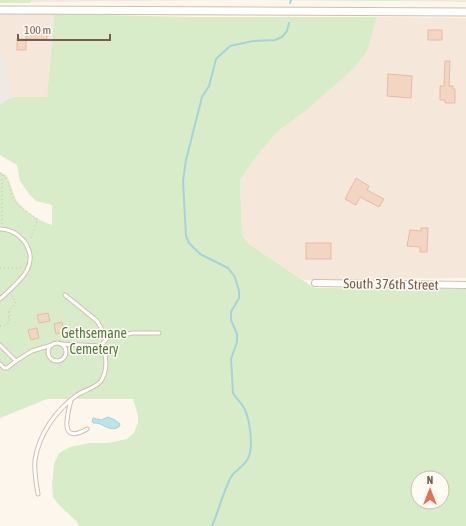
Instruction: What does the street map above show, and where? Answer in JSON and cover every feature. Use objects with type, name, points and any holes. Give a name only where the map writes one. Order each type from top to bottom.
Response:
[{"type":"street","points":[[0,10],[466,12]]},
{"type":"street","name":"South 376th Street","points":[[315,283],[466,285]]},
{"type":"lane","points":[[0,299],[20,281],[29,268],[30,257],[28,246],[22,238],[13,232],[1,228]]},
{"type":"lane","points":[[65,294],[85,313],[94,319],[107,338]]},
{"type":"lane","points":[[101,346],[107,338],[133,333],[159,333]]},
{"type":"lane","points":[[0,364],[4,368],[7,368],[32,351],[56,344],[101,346]]},
{"type":"lane","points":[[52,345],[49,348],[48,355],[51,359],[57,361],[63,358],[65,354],[65,349],[60,344]]},
{"type":"lane","points":[[0,345],[16,361]]},
{"type":"lane","points":[[38,494],[35,459],[41,441],[54,416],[71,400],[101,380],[105,369],[105,357],[104,350],[101,346]]},
{"type":"lane","points":[[71,400],[66,423],[67,429],[73,434],[81,433],[87,429]]},
{"type":"path","points":[[0,173],[8,181],[15,202],[36,218],[37,221],[28,246]]},
{"type":"path","points":[[1,228],[2,174]]},
{"type":"path","points":[[0,268],[29,268]]},
{"type":"path","points":[[9,291],[16,302],[9,310],[7,315],[9,320]]},
{"type":"path","points":[[0,326],[7,325],[9,323],[11,315],[9,310]]},
{"type":"shaded area","points":[[32,0],[238,0],[31,2]]},
{"type":"shaded area","points":[[466,0],[466,2],[401,1]]},
{"type":"shaded area","points":[[0,12],[54,14],[47,97],[12,97],[3,52],[0,52]]},
{"type":"shaded area","points":[[377,17],[466,18],[466,278],[303,280],[249,244],[242,235],[240,180],[255,158],[277,132],[307,110],[351,71],[367,52]]},
{"type":"shaded area","points":[[0,52],[3,52],[12,97],[0,104]]},
{"type":"green space","points":[[0,0],[32,0],[30,3],[0,3]]},
{"type":"green space","points":[[238,0],[402,0],[401,1]]},
{"type":"green space","name":"Gethsemane Cemetery","points":[[54,14],[192,17],[377,17],[367,52],[351,71],[307,110],[277,132],[255,158],[240,180],[242,235],[249,244],[313,287],[317,288],[466,289],[466,526],[79,526],[53,497],[52,485],[54,464],[59,453],[70,447],[90,443],[108,443],[127,439],[134,433],[138,422],[138,416],[133,399],[47,399],[0,418],[0,172],[6,175],[17,201],[33,215],[52,225],[52,205],[36,201],[20,181],[17,165],[0,155],[0,104],[12,97],[47,97]]},
{"type":"water","points":[[108,417],[120,424],[119,427],[112,429],[97,423],[93,423],[92,421],[93,418],[101,420]]},
{"type":"building","points":[[26,27],[44,27],[44,31],[47,31],[47,39],[26,39]]},
{"type":"building","points":[[428,30],[442,30],[442,40],[428,40]]},
{"type":"building","points":[[17,39],[26,39],[26,50],[17,50]]},
{"type":"building","points":[[445,61],[450,61],[449,86],[453,86],[453,89],[455,89],[455,103],[445,103],[445,100],[440,100],[440,86],[444,86]]},
{"type":"building","points":[[388,74],[412,76],[411,98],[387,96]]},
{"type":"building","points":[[356,178],[369,186],[367,190],[384,199],[379,207],[360,197],[356,205],[345,199]]},
{"type":"building","points":[[421,228],[428,228],[427,252],[420,252],[420,247],[407,246],[410,230],[421,231]]},
{"type":"building","points":[[306,243],[331,243],[331,259],[306,259]]},
{"type":"building","points":[[48,313],[50,321],[39,323],[37,315]]},
{"type":"building","points":[[62,322],[64,332],[56,334],[54,324]]},
{"type":"building","points":[[37,328],[39,338],[31,340],[28,330]]},
{"type":"waterway","points":[[212,526],[231,477],[248,459],[251,446],[248,420],[245,410],[233,393],[231,359],[237,342],[237,334],[231,320],[231,312],[239,298],[239,291],[235,277],[228,268],[200,254],[189,243],[186,236],[183,181],[186,160],[202,97],[209,86],[216,59],[230,46],[253,41],[275,40],[282,37],[287,31],[289,23]]}]
